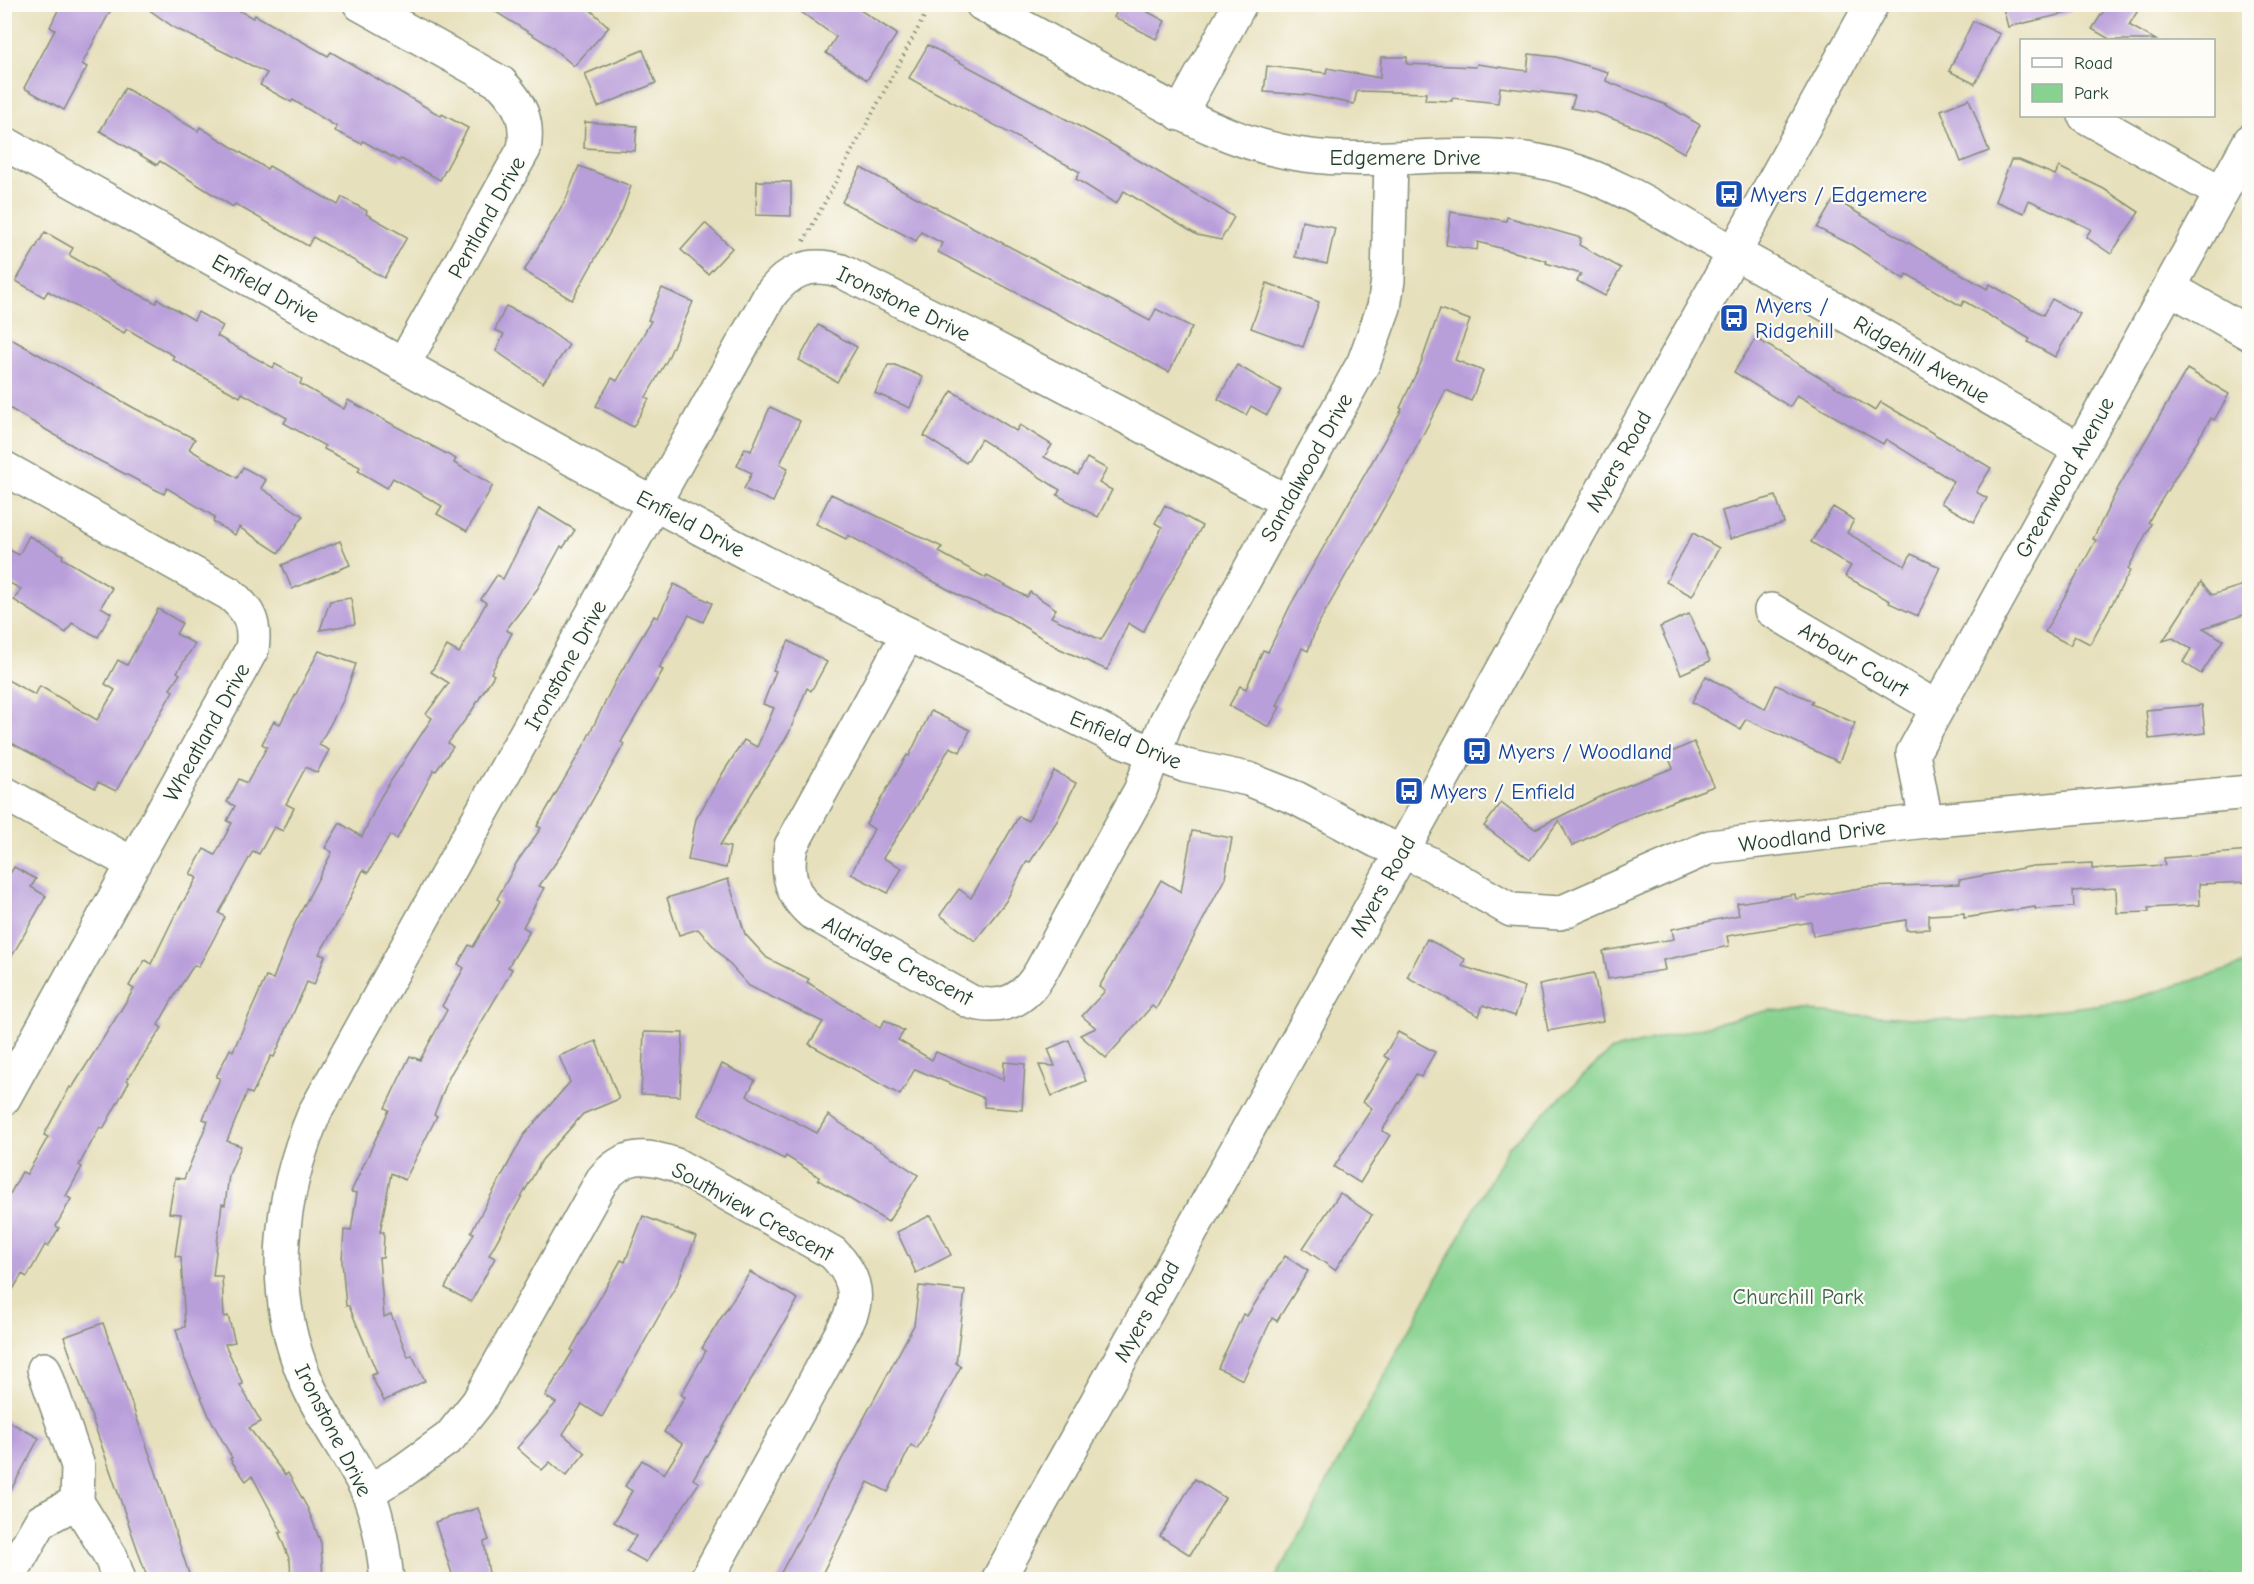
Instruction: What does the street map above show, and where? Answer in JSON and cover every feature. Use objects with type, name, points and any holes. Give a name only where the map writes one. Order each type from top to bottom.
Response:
[{"type":"street","name":"Pentland Drive","points":[[360,4],[501,83],[518,104],[526,128],[524,149],[404,365]]},
{"type":"street","name":"Edgemere Drive","points":[[982,4],[1180,114],[1239,140],[1279,151],[1347,160],[1479,156],[1519,158],[1563,166],[1619,190],[1734,253]]},
{"type":"street","points":[[1180,114],[1240,4]]},
{"type":"street","name":"Myers Road","points":[[998,1580],[1872,4]]},
{"type":"street","points":[[2087,117],[2220,192]]},
{"type":"street","name":"Greenwood Avenue","points":[[1926,821],[1913,753],[1936,707],[2250,141]]},
{"type":"street","name":"Enfield Drive","points":[[4,143],[654,504],[908,634],[1121,740],[1186,766],[1272,787],[1402,851]]},
{"type":"street","name":"Sandalwood Drive","points":[[1154,754],[1166,722],[1286,501],[1347,395],[1376,333],[1384,307],[1391,252],[1391,160]]},
{"type":"street","name":"Ridgehill Avenue","points":[[1734,253],[2079,448]]},
{"type":"street","name":"Ironstone Drive","points":[[387,1580],[382,1544],[368,1492],[307,1383],[287,1319],[281,1252],[291,1178],[315,1112],[770,295],[781,280],[802,269],[826,266],[841,271],[983,342],[1286,501]]},
{"type":"street","points":[[2170,288],[2250,334]]},
{"type":"street","name":"Wheatland Drive","points":[[4,468],[230,594],[245,608],[253,623],[252,649],[4,1098]]},
{"type":"street","name":"Arbour Court","points":[[1771,610],[1936,707]]},
{"type":"street","name":"Aldridge Crescent","points":[[908,634],[791,846],[788,862],[790,879],[800,904],[811,912],[971,1002],[1012,1003],[1033,985],[1140,791],[1154,754]]},
{"type":"street","name":"Woodland Drive","points":[[1402,851],[1429,863],[1511,910],[1560,913],[1710,847],[1926,821],[2250,792]]},
{"type":"street","points":[[4,793],[133,864]]},
{"type":"street","name":"Southview Crescent","points":[[368,1492],[450,1437],[467,1417],[489,1384],[602,1180],[618,1166],[635,1158],[645,1155],[654,1157],[676,1165],[833,1253],[845,1265],[852,1279],[855,1293],[855,1308],[706,1580]]},
{"type":"street","points":[[44,1369],[78,1466],[76,1503],[111,1557],[119,1580]]},
{"type":"street","points":[[7,1580],[41,1521],[76,1503]]},
{"type":"path","points":[[802,269],[804,239],[931,4]]},
{"type":"green space","name":"Churchill Park","points":[[2249,963],[2249,1579],[1275,1579],[1508,1147],[1610,1051],[1770,1010],[1967,1021],[2126,1001]]},
{"type":"building","points":[[61,4],[114,4],[82,64],[87,67],[64,110],[24,88],[55,30],[50,27]]},
{"type":"building","points":[[141,4],[227,4],[253,18],[255,15],[328,56],[331,52],[441,116],[442,114],[468,128],[440,180],[363,141],[362,144],[335,131],[337,127],[293,100],[291,102],[260,85],[267,73],[175,28]]},
{"type":"building","points":[[483,4],[584,4],[609,27],[574,66],[549,45]]},
{"type":"building","points":[[790,4],[851,4],[897,34],[867,80],[826,53],[836,37]]},
{"type":"building","points":[[1121,4],[1133,4],[1165,21],[1156,39],[1114,17]]},
{"type":"building","points":[[2002,4],[2070,4],[2071,12],[2008,27]]},
{"type":"building","points":[[2108,4],[2142,4],[2129,25],[2154,39],[2109,39],[2092,29]]},
{"type":"building","points":[[1973,21],[2000,34],[1975,84],[1949,71]]},
{"type":"building","points":[[928,45],[1101,138],[1234,217],[1221,240],[1197,235],[1124,191],[1116,204],[1076,179],[1080,172],[909,78]]},
{"type":"building","points":[[643,50],[656,83],[598,107],[585,74]]},
{"type":"building","points":[[1529,54],[1556,57],[1608,72],[1606,81],[1666,105],[1700,125],[1684,153],[1650,133],[1597,113],[1571,108],[1575,96],[1500,87],[1498,103],[1452,98],[1452,101],[1425,100],[1426,93],[1357,91],[1354,104],[1308,95],[1264,92],[1267,66],[1326,73],[1327,68],[1380,78],[1381,57],[1407,57],[1407,64],[1476,67],[1477,64],[1527,71]]},
{"type":"building","points":[[125,88],[198,131],[200,127],[267,169],[269,166],[338,205],[342,197],[367,211],[366,214],[407,237],[384,278],[313,237],[308,246],[235,204],[233,207],[160,161],[157,165],[100,131]]},
{"type":"building","points":[[1969,99],[1989,151],[1961,162],[1941,110]]},
{"type":"building","points":[[585,122],[637,126],[635,151],[584,148]]},
{"type":"building","points":[[2011,160],[2019,160],[2055,175],[2059,167],[2104,189],[2139,212],[2111,254],[2086,237],[2091,229],[2029,200],[2024,213],[1995,201]]},
{"type":"building","points":[[579,166],[631,186],[622,211],[572,300],[524,271],[566,199]]},
{"type":"building","points":[[861,168],[1150,321],[1156,309],[1192,327],[1169,372],[938,252],[942,243],[921,232],[916,241],[842,202]]},
{"type":"building","points":[[757,181],[791,182],[791,216],[756,215]]},
{"type":"building","points":[[1834,199],[1987,289],[1990,284],[2043,315],[2052,299],[2080,314],[2055,357],[2028,342],[2030,339],[1964,301],[1961,306],[1907,274],[1904,279],[1852,245],[1817,228]]},
{"type":"building","points":[[1451,212],[1506,221],[1507,217],[1581,238],[1579,245],[1621,268],[1605,296],[1577,281],[1581,274],[1546,263],[1547,261],[1478,242],[1477,250],[1446,245]]},
{"type":"building","points":[[1302,221],[1335,228],[1327,264],[1295,257]]},
{"type":"building","points":[[705,223],[732,248],[708,274],[681,250]]},
{"type":"building","points":[[45,232],[73,248],[69,255],[117,283],[156,303],[158,299],[194,320],[198,312],[223,326],[217,336],[273,368],[275,364],[302,379],[300,384],[344,409],[348,400],[456,459],[454,463],[493,485],[467,531],[437,514],[442,506],[393,478],[387,488],[358,471],[360,467],[324,449],[325,446],[284,423],[287,418],[242,393],[240,397],[196,373],[172,359],[174,356],[127,329],[124,333],[48,291],[44,297],[16,281]]},
{"type":"building","points":[[1267,283],[1319,302],[1303,347],[1251,328]]},
{"type":"building","points":[[662,288],[693,302],[667,360],[646,397],[649,399],[633,427],[596,406],[612,378],[617,381],[651,321],[648,320]]},
{"type":"building","points":[[506,306],[531,318],[569,345],[543,383],[496,351],[504,334],[495,330]]},
{"type":"building","points":[[1440,309],[1470,320],[1455,360],[1483,371],[1471,401],[1446,390],[1399,481],[1316,628],[1308,651],[1302,648],[1277,706],[1280,707],[1269,727],[1229,706],[1240,686],[1246,689],[1263,650],[1268,652],[1290,606],[1402,409],[1400,408],[1421,363]]},
{"type":"building","points":[[818,325],[857,347],[837,382],[799,360]]},
{"type":"building","points":[[4,335],[134,408],[195,439],[189,449],[237,478],[243,467],[266,480],[261,488],[303,516],[279,553],[239,527],[235,535],[213,522],[215,517],[167,488],[164,494],[94,458],[4,405]]},
{"type":"building","points":[[1756,338],[1875,411],[1881,402],[1991,468],[1976,492],[1987,498],[1974,522],[1941,503],[1953,481],[1886,439],[1883,444],[1797,395],[1790,407],[1734,372]]},
{"type":"building","points":[[888,365],[895,365],[923,377],[910,408],[875,393]]},
{"type":"building","points":[[1237,365],[1281,390],[1267,415],[1251,406],[1246,415],[1218,399]]},
{"type":"building","points":[[2187,369],[2229,394],[2214,420],[2211,418],[2148,522],[2151,524],[2128,569],[2130,571],[2090,644],[2075,636],[2070,645],[2045,632],[2096,540],[2093,539],[2118,488]]},
{"type":"building","points":[[952,391],[1016,431],[1020,425],[1052,445],[1044,457],[1078,475],[1087,458],[1107,469],[1099,483],[1112,490],[1098,517],[1057,495],[1060,490],[981,439],[966,463],[924,436]]},
{"type":"building","points":[[770,407],[800,421],[780,464],[788,468],[773,502],[744,489],[752,473],[737,466],[745,448],[751,451]]},
{"type":"building","points":[[831,494],[942,547],[939,552],[986,578],[987,576],[1027,597],[1030,592],[1056,609],[1051,617],[1101,640],[1140,574],[1162,527],[1155,523],[1165,505],[1202,526],[1143,632],[1128,623],[1107,670],[1058,648],[1007,616],[964,598],[848,535],[846,539],[816,524]]},
{"type":"building","points":[[1776,496],[1784,523],[1730,539],[1722,511]]},
{"type":"building","points":[[1833,507],[1854,520],[1847,533],[1905,566],[1911,554],[1940,567],[1918,616],[1889,603],[1890,601],[1845,576],[1851,566],[1811,542]]},
{"type":"building","points":[[539,508],[575,530],[563,548],[561,546],[538,588],[506,630],[512,633],[491,673],[494,675],[448,743],[453,747],[436,771],[434,770],[397,839],[390,835],[368,873],[363,870],[343,914],[319,954],[325,956],[314,985],[307,982],[274,1057],[271,1056],[252,1094],[247,1092],[227,1141],[241,1146],[229,1175],[225,1205],[222,1204],[213,1276],[222,1276],[224,1317],[228,1316],[235,1342],[225,1344],[243,1384],[240,1385],[261,1422],[249,1428],[285,1475],[288,1473],[308,1509],[321,1543],[323,1580],[291,1580],[290,1561],[279,1533],[282,1532],[252,1476],[246,1481],[230,1459],[232,1458],[210,1418],[183,1355],[176,1329],[185,1327],[181,1257],[175,1256],[181,1214],[169,1213],[175,1178],[184,1179],[208,1121],[203,1119],[220,1078],[216,1077],[230,1049],[233,1051],[266,977],[273,979],[294,925],[332,852],[325,848],[340,823],[362,837],[381,796],[432,718],[426,714],[449,683],[431,672],[447,646],[459,653],[486,603],[481,599],[497,575],[503,579]]},
{"type":"building","points":[[1693,533],[1719,548],[1692,596],[1666,582]]},
{"type":"building","points":[[29,536],[63,555],[62,558],[112,588],[101,607],[111,613],[98,637],[72,623],[66,633],[14,600],[21,589],[4,580],[4,547],[19,555]]},
{"type":"building","points":[[340,541],[350,565],[292,589],[282,565]]},
{"type":"building","points":[[2201,582],[2212,595],[2250,583],[2250,613],[2203,628],[2223,640],[2201,674],[2183,662],[2191,649],[2173,638],[2163,641]]},
{"type":"building","points":[[674,584],[712,603],[703,622],[689,615],[659,668],[663,670],[621,742],[624,744],[562,854],[539,886],[544,888],[523,927],[530,931],[508,967],[512,969],[503,986],[450,1075],[434,1115],[437,1116],[405,1180],[391,1173],[380,1232],[384,1232],[383,1258],[379,1258],[384,1317],[391,1314],[408,1357],[412,1355],[425,1381],[384,1401],[371,1375],[377,1373],[349,1306],[346,1306],[342,1261],[344,1230],[351,1231],[357,1193],[351,1192],[389,1110],[385,1108],[410,1056],[420,1060],[447,1010],[442,1006],[464,968],[458,964],[469,945],[473,947],[500,901],[497,899],[517,862],[541,828],[537,826],[583,747],[616,680],[654,616],[658,618]]},
{"type":"building","points":[[351,598],[355,624],[320,630],[330,601]]},
{"type":"building","points":[[158,609],[182,623],[176,634],[195,644],[177,672],[180,674],[170,689],[173,691],[116,791],[98,782],[95,788],[4,739],[4,678],[35,695],[40,686],[97,720],[115,690],[105,684],[118,660],[127,665]]},
{"type":"building","points":[[1689,614],[1710,661],[1681,674],[1660,627]]},
{"type":"building","points":[[789,641],[827,662],[811,691],[807,688],[789,733],[720,845],[730,847],[726,868],[688,860],[696,819],[724,771],[744,740],[757,747],[774,708],[763,704],[776,671],[773,670]]},
{"type":"building","points":[[319,651],[356,664],[343,701],[319,745],[329,750],[317,773],[306,767],[286,804],[294,808],[283,831],[274,827],[259,854],[253,851],[219,913],[225,917],[211,944],[198,967],[194,965],[176,993],[158,1025],[162,1028],[127,1080],[129,1082],[103,1129],[100,1127],[79,1165],[82,1167],[66,1196],[71,1199],[56,1226],[59,1228],[48,1247],[45,1245],[27,1277],[22,1274],[4,1305],[4,1205],[22,1172],[27,1174],[48,1137],[44,1135],[70,1087],[72,1088],[134,989],[129,986],[134,977],[145,960],[151,964],[174,917],[197,878],[190,874],[204,849],[215,855],[232,823],[227,821],[235,806],[227,802],[239,779],[247,783],[267,747],[262,744],[274,721],[280,724]]},
{"type":"building","points":[[1706,676],[1765,709],[1776,685],[1813,701],[1811,704],[1855,723],[1839,762],[1746,719],[1740,729],[1692,702]]},
{"type":"building","points":[[2202,705],[2205,733],[2149,739],[2146,710]]},
{"type":"building","points":[[931,711],[970,730],[960,752],[950,747],[916,807],[883,858],[902,868],[888,893],[851,874],[874,829],[866,824],[907,755],[909,756]]},
{"type":"building","points":[[1694,742],[1714,786],[1619,822],[1572,846],[1559,820],[1530,860],[1484,826],[1501,803],[1535,829],[1605,794],[1673,768],[1667,754]]},
{"type":"building","points":[[1054,771],[1076,783],[1057,821],[1030,862],[1027,861],[1006,901],[975,941],[940,915],[959,889],[971,898],[1019,816],[1028,821]]},
{"type":"building","points":[[1192,831],[1232,838],[1225,878],[1156,1009],[1152,1006],[1106,1058],[1080,1035],[1096,1028],[1082,1016],[1105,991],[1099,987],[1161,880],[1181,892]]},
{"type":"building","points":[[2250,851],[2250,882],[2199,884],[2200,905],[2148,908],[2149,912],[2117,913],[2116,888],[2073,891],[2074,907],[2035,909],[2035,907],[1964,918],[1964,913],[1929,915],[1929,929],[1906,930],[1906,920],[1813,936],[1811,922],[1727,936],[1729,946],[1663,960],[1665,970],[1608,979],[1603,951],[1674,939],[1672,929],[1739,915],[1737,903],[1795,894],[1796,899],[1866,887],[1959,884],[1959,880],[2033,866],[2092,863],[2092,869],[2165,865],[2164,858]]},
{"type":"building","points":[[14,867],[36,879],[31,887],[46,896],[4,970],[4,884]]},
{"type":"building","points":[[728,879],[745,934],[767,958],[809,979],[807,982],[880,1028],[885,1020],[904,1031],[898,1040],[932,1060],[936,1052],[1003,1080],[1004,1062],[1025,1064],[1022,1110],[984,1107],[984,1098],[915,1069],[900,1095],[809,1044],[823,1022],[749,986],[698,929],[679,935],[667,898]]},
{"type":"building","points":[[1427,939],[1465,959],[1462,966],[1525,987],[1515,1016],[1483,1005],[1479,1016],[1407,977]]},
{"type":"building","points":[[1594,973],[1603,1021],[1548,1031],[1539,984]]},
{"type":"building","points":[[644,1032],[683,1033],[680,1096],[641,1094]]},
{"type":"building","points":[[1398,1032],[1435,1052],[1421,1077],[1416,1074],[1382,1131],[1390,1135],[1360,1183],[1334,1167],[1372,1108],[1363,1102],[1389,1059],[1384,1056]]},
{"type":"building","points":[[1069,1040],[1086,1081],[1052,1096],[1039,1065],[1055,1066],[1048,1049]]},
{"type":"building","points":[[596,1041],[619,1099],[583,1114],[542,1160],[489,1255],[495,1258],[471,1302],[445,1288],[474,1233],[471,1232],[524,1135],[570,1082],[559,1056]]},
{"type":"building","points":[[722,1064],[755,1080],[747,1096],[817,1133],[828,1115],[918,1175],[888,1222],[818,1180],[819,1177],[786,1156],[784,1159],[698,1115]]},
{"type":"building","points":[[1340,1193],[1372,1215],[1335,1270],[1303,1248]]},
{"type":"building","points":[[931,1215],[951,1255],[916,1273],[897,1232]]},
{"type":"building","points":[[643,1216],[696,1237],[677,1284],[602,1417],[582,1404],[563,1434],[585,1453],[566,1476],[550,1462],[542,1470],[517,1448],[556,1403],[545,1396],[573,1351],[571,1350],[621,1260],[625,1262]]},
{"type":"building","points":[[1285,1256],[1308,1271],[1277,1321],[1272,1318],[1243,1380],[1218,1368],[1243,1314],[1247,1316]]},
{"type":"building","points":[[750,1272],[798,1299],[693,1479],[699,1483],[646,1562],[626,1551],[636,1536],[614,1522],[632,1491],[625,1486],[642,1460],[664,1474],[683,1444],[664,1432],[685,1397],[681,1395],[706,1351],[702,1348]]},
{"type":"building","points":[[919,1286],[965,1291],[956,1363],[961,1366],[917,1449],[911,1445],[888,1492],[868,1482],[819,1580],[777,1580],[914,1325]]},
{"type":"building","points":[[103,1323],[156,1472],[191,1580],[148,1580],[64,1337]]},
{"type":"building","points":[[4,1419],[39,1438],[4,1503]]},
{"type":"building","points":[[1195,1479],[1225,1498],[1190,1555],[1160,1536]]},
{"type":"building","points":[[478,1508],[489,1540],[484,1542],[490,1580],[454,1580],[435,1522]]},
{"type":"place","name":"Myers / Edgemere","points":[[1729,194]]},
{"type":"place","name":"Myers / Ridgehill","points":[[1734,318]]},
{"type":"place","name":"Myers / Woodland","points":[[1477,751]]},
{"type":"place","name":"Myers / Enfield","points":[[1409,791]]}]
